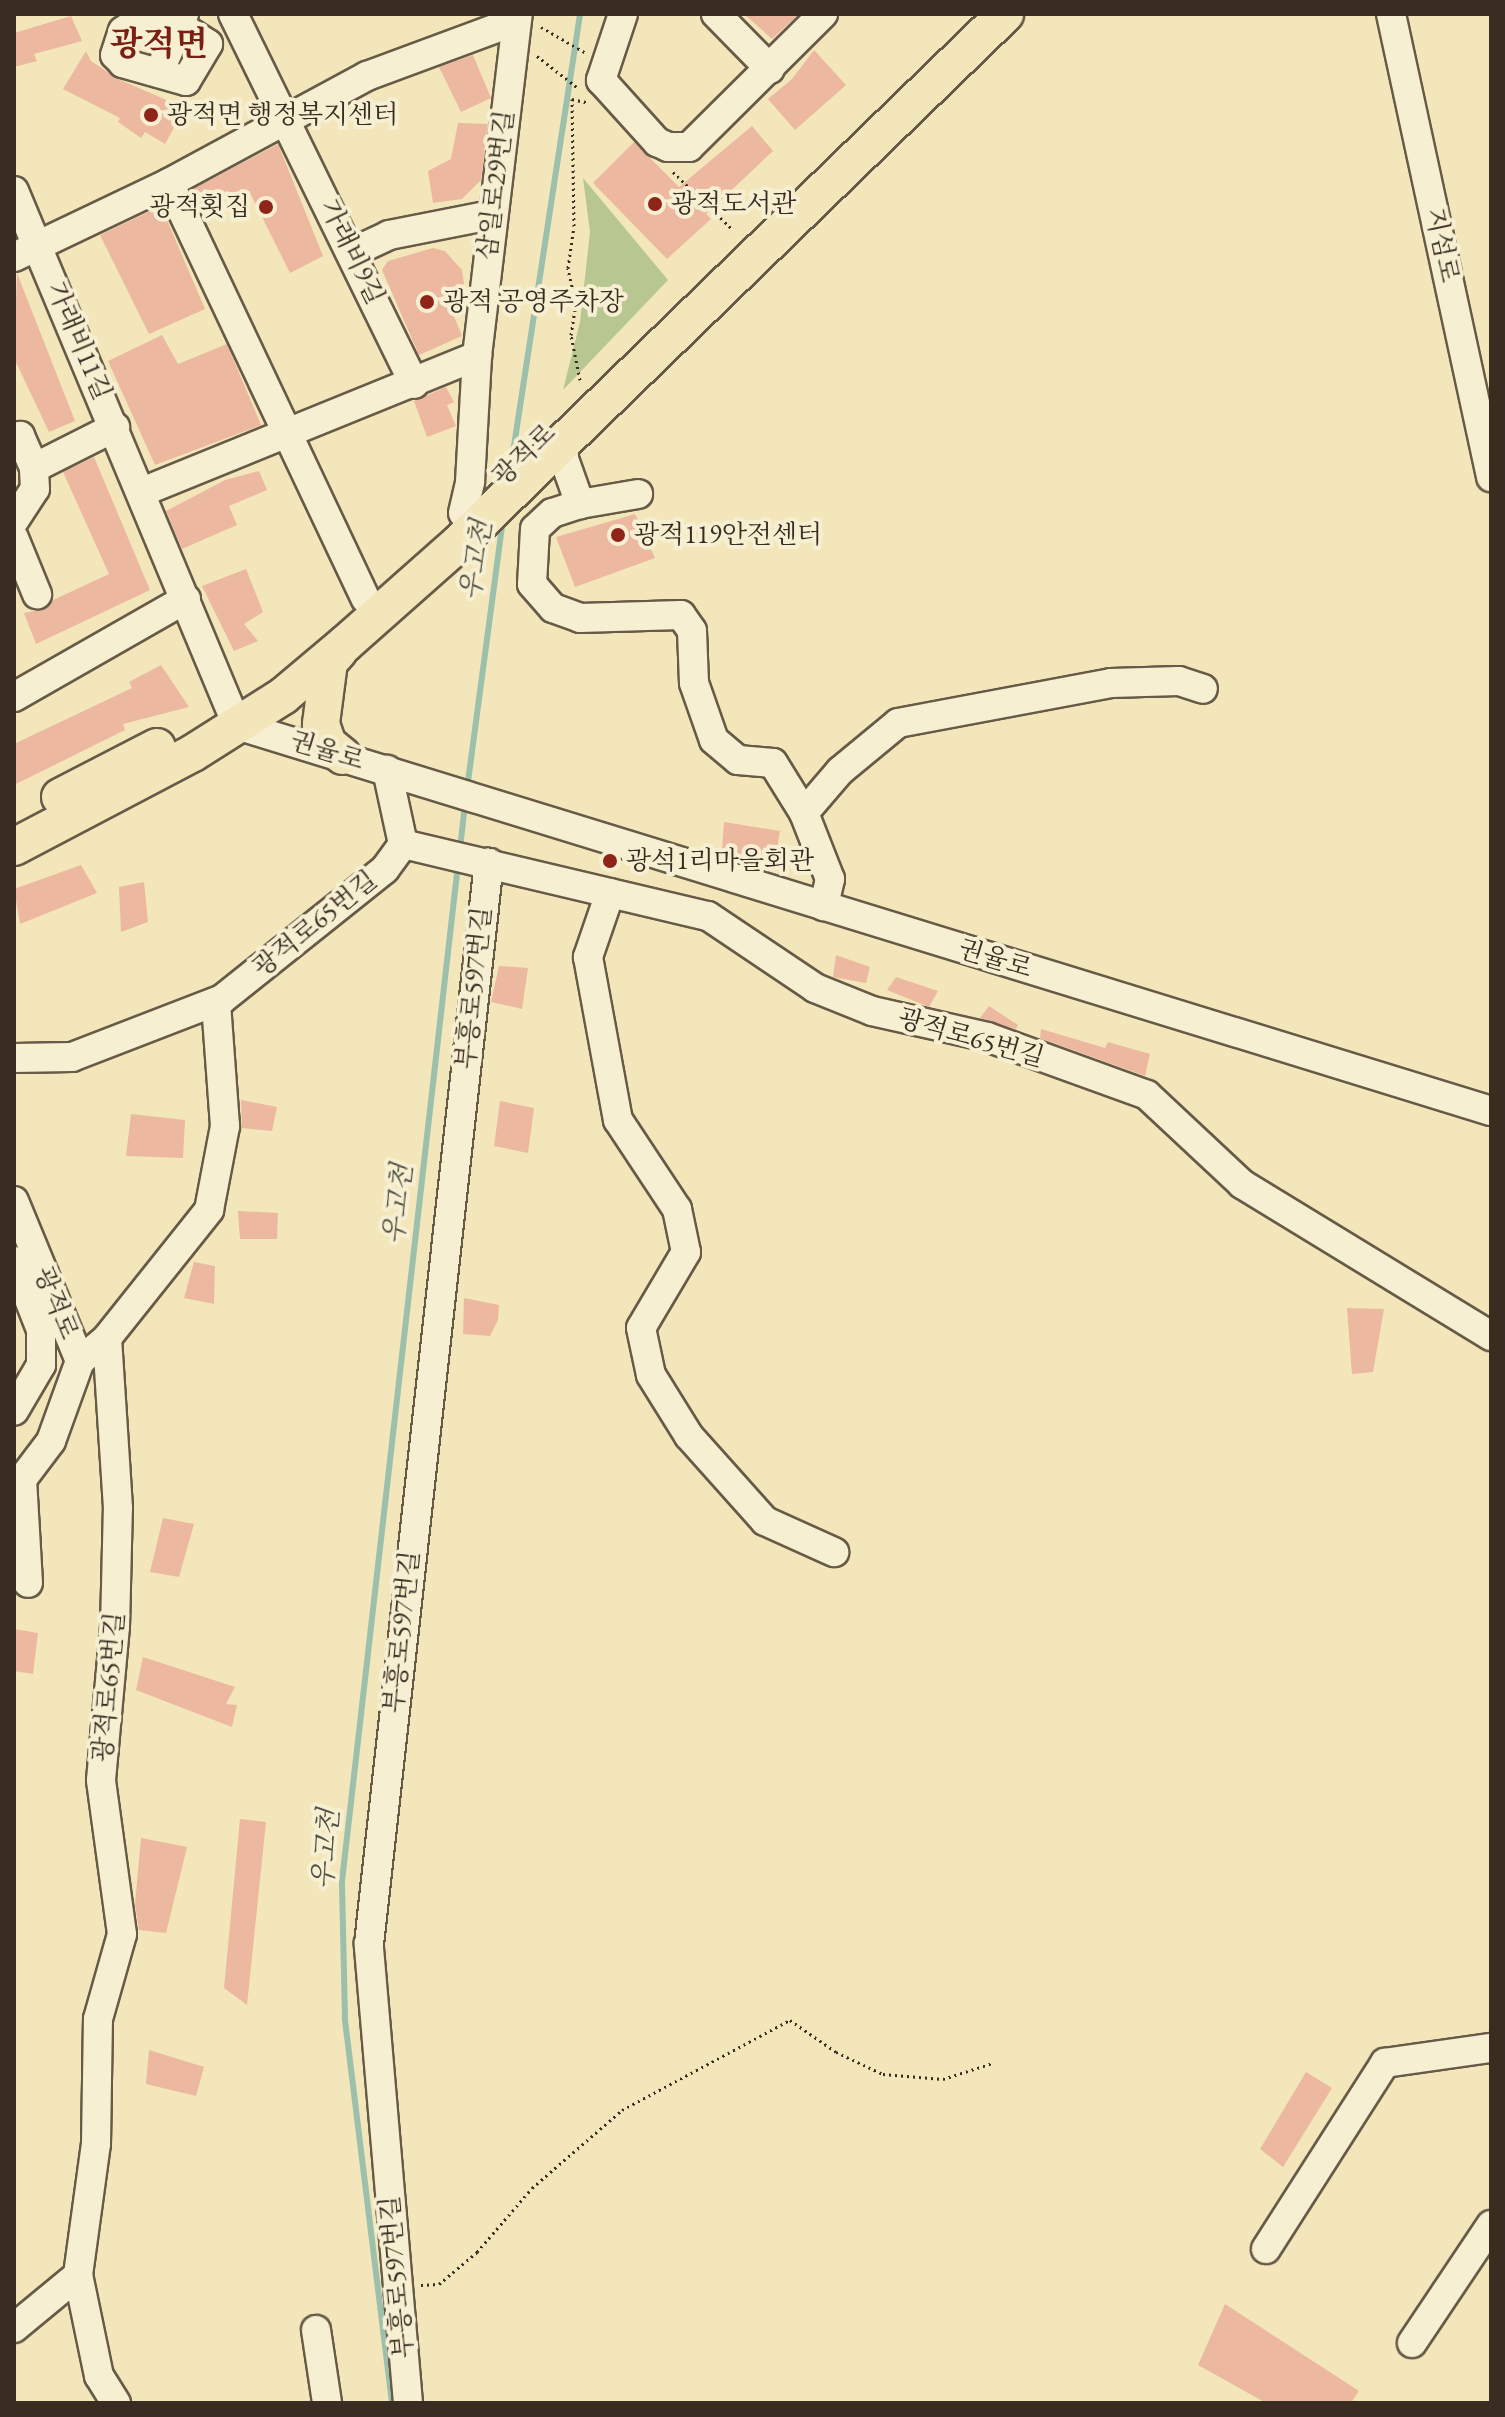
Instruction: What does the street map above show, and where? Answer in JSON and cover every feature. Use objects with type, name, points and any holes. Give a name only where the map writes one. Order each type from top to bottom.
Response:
[{"type":"main road","name":"광적로","points":[[547,448],[975,14]]},
{"type":"main road","name":"광적로","points":[[547,448],[1005,14]]},
{"type":"main road","points":[[14,847],[124,794],[232,714],[547,448]]},
{"type":"main road","points":[[343,756],[328,744],[321,724],[321,699],[329,662],[472,513]]},
{"type":"main road","points":[[14,820],[232,714],[346,643]]},
{"type":"street","name":"가래비9길","points":[[233,14],[353,252],[414,384]]},
{"type":"street","points":[[623,14],[601,80],[604,88],[657,142],[689,147],[823,14]]},
{"type":"street","points":[[716,14],[770,69]]},
{"type":"street","name":"지섬로","points":[[1391,14],[1482,377],[1491,477]]},
{"type":"street","points":[[151,16],[182,18],[159,73],[123,63],[115,55],[123,31],[151,16]]},
{"type":"street","points":[[27,252],[169,183],[367,76],[517,18]]},
{"type":"street","name":"삼일로29번길","points":[[472,513],[470,482],[477,356],[491,215],[517,18]]},
{"type":"street","points":[[169,183],[284,434],[366,599]]},
{"type":"street","name":"가래비11길","points":[[14,191],[27,252],[115,427],[142,492]]},
{"type":"street","points":[[353,252],[389,235],[491,215]]},
{"type":"street","points":[[232,714],[142,492],[477,356]]},
{"type":"street","points":[[34,468],[115,427]]},
{"type":"street","points":[[14,439],[20,436],[34,468],[35,489],[14,521]]},
{"type":"street","points":[[547,448],[564,459],[580,504]]},
{"type":"street","points":[[638,494],[580,504],[552,513],[535,529],[532,584],[553,608],[580,618],[681,615],[692,631],[694,683],[714,740],[738,760],[773,763],[804,813],[830,879],[824,906]]},
{"type":"street","points":[[14,538],[37,594]]},
{"type":"street","points":[[14,697],[186,599]]},
{"type":"street","points":[[804,813],[840,771],[898,723],[1111,683],[1179,681],[1203,689]]},
{"type":"street","name":"권율로","points":[[232,714],[343,756],[500,806],[1491,1111]]},
{"type":"street","points":[[387,770],[416,847]]},
{"type":"street","name":"광적로65번길","points":[[14,1058],[72,1057],[222,999],[416,847],[708,916],[815,988],[872,1011],[987,1037],[1147,1095],[1242,1184],[1491,1336]]},
{"type":"street","name":"부흥로597번길","points":[[408,2403],[369,1944],[482,861]]},
{"type":"street","points":[[610,893],[588,957],[618,1120],[677,1209],[686,1252],[641,1328],[651,1375],[689,1436],[765,1521],[834,1552]]},
{"type":"street","points":[[28,1583],[20,1539],[18,1484],[51,1441],[80,1361],[107,1338],[209,1210],[225,1126],[216,1004],[222,999]]},
{"type":"street","name":"광적로","points":[[14,1201],[80,1361]]},
{"type":"street","points":[[14,1261],[41,1330],[41,1365],[14,1411]]},
{"type":"street","name":"광적로65번길","points":[[107,1338],[118,1508],[115,1627],[101,1780],[122,1934],[98,2019],[96,2144],[78,2275],[99,2376],[116,2403]]},
{"type":"street","points":[[1266,2249],[1385,2063],[1491,2048]]},
{"type":"street","points":[[1412,2343],[1491,2225]]},
{"type":"street","points":[[14,2328],[78,2275]]},
{"type":"street","points":[[316,2330],[327,2403]]},
{"type":"path","points":[[517,18],[596,54]]},
{"type":"path","points":[[530,47],[588,95]]},
{"type":"path","points":[[580,380],[571,335],[576,304],[568,268],[574,226],[572,99],[584,105],[592,101]]},
{"type":"path","points":[[677,175],[731,228]]},
{"type":"path","points":[[681,189],[686,184]]},
{"type":"path","points":[[397,2287],[439,2284],[477,2252],[532,2188],[622,2110],[790,2020],[836,2052],[883,2074],[943,2079],[993,2063]]},
{"type":"green space","points":[[583,178],[668,280],[563,390],[580,322],[590,232]]},
{"type":"building","points":[[744,14],[799,14],[772,39]]},
{"type":"building","points":[[71,16],[82,41],[34,54],[37,61],[14,67],[14,33]]},
{"type":"building","points":[[814,50],[846,85],[795,130],[768,99],[792,79]]},
{"type":"building","points":[[86,51],[91,61],[118,79],[185,108],[165,144],[145,132],[141,138],[118,122],[120,118],[63,89]]},
{"type":"building","points":[[473,55],[491,98],[461,112],[439,67]]},
{"type":"building","points":[[458,123],[488,124],[481,180],[462,199],[433,203],[428,171],[451,159]]},
{"type":"building","name":"광적도서관","points":[[752,126],[773,151],[706,214],[711,219],[667,259],[593,183],[634,142],[679,187]]},
{"type":"building","points":[[278,144],[323,256],[290,273],[249,191],[201,210],[191,190]]},
{"type":"building","points":[[161,206],[205,309],[149,334],[100,235]]},
{"type":"building","name":"광적 공영주차장","points":[[433,248],[445,251],[462,270],[464,284],[453,314],[462,336],[419,355],[382,270],[388,261]]},
{"type":"building","points":[[17,273],[75,421],[49,432],[14,358]]},
{"type":"building","points":[[162,335],[178,364],[227,344],[261,425],[155,465],[108,361]]},
{"type":"building","points":[[446,387],[454,402],[447,405],[456,426],[427,437],[414,401]]},
{"type":"building","points":[[94,457],[150,590],[36,644],[24,613],[44,609],[53,600],[109,574],[63,472]]},
{"type":"building","points":[[259,471],[267,490],[229,506],[237,525],[182,549],[166,511],[225,480]]},
{"type":"building","points":[[635,514],[655,558],[575,587],[556,537]]},
{"type":"building","points":[[246,569],[263,612],[244,624],[258,641],[234,651],[202,586]]},
{"type":"building","points":[[161,665],[189,707],[123,724],[125,730],[14,785],[14,744],[132,688],[129,682]]},
{"type":"building","points":[[724,822],[780,831],[775,861],[722,851]]},
{"type":"building","points":[[81,865],[97,893],[20,924],[14,889]]},
{"type":"building","points":[[144,882],[148,922],[121,932],[119,887]]},
{"type":"building","points":[[836,955],[870,967],[866,983],[833,977]]},
{"type":"building","points":[[499,966],[528,968],[522,1009],[491,1002]]},
{"type":"building","points":[[896,977],[938,991],[929,1007],[887,990]]},
{"type":"building","points":[[989,1006],[1018,1025],[1016,1029],[980,1018]]},
{"type":"building","points":[[1041,1029],[1105,1048],[1108,1042],[1150,1054],[1145,1076],[1040,1038]]},
{"type":"building","points":[[241,1100],[277,1107],[272,1131],[242,1128]]},
{"type":"building","points":[[500,1101],[534,1108],[528,1153],[494,1146]]},
{"type":"building","points":[[131,1114],[185,1120],[183,1158],[126,1156]]},
{"type":"building","points":[[238,1211],[278,1213],[277,1239],[240,1239]]},
{"type":"building","points":[[194,1262],[215,1266],[214,1304],[184,1298]]},
{"type":"building","points":[[464,1298],[499,1305],[498,1320],[490,1336],[463,1334]]},
{"type":"building","points":[[1347,1308],[1384,1309],[1373,1372],[1352,1374]]},
{"type":"building","points":[[163,1518],[194,1524],[179,1577],[150,1572]]},
{"type":"building","points":[[14,1629],[38,1633],[33,1674],[14,1671]]},
{"type":"building","points":[[143,1657],[235,1687],[226,1704],[237,1705],[232,1727],[136,1690]]},
{"type":"building","points":[[240,1819],[266,1822],[247,2005],[224,1988]]},
{"type":"building","points":[[141,1838],[187,1847],[166,1933],[139,1930],[135,1904]]},
{"type":"building","points":[[149,2050],[204,2067],[196,2096],[146,2084]]},
{"type":"building","points":[[1306,2072],[1332,2088],[1283,2167],[1260,2149]]},
{"type":"building","points":[[1225,2304],[1359,2391],[1351,2403],[1266,2403],[1198,2365]]},
{"type":"waterway","name":"우고천","points":[[510,472],[580,14]]},
{"type":"waterway","name":"우고천","points":[[467,789],[503,519]]},
{"type":"waterway","name":"우고천","points":[[460,849],[465,804]]},
{"type":"waterway","name":"우고천","points":[[392,2403],[345,2018],[342,1881],[458,864]]},
{"type":"place","name":"광적면 행정복지센터","points":[[151,115]]},
{"type":"place","name":"광적도서관","points":[[655,204]]},
{"type":"place","name":"광적횟집","points":[[266,207]]},
{"type":"place","name":"광적 공영주차장","points":[[427,302]]},
{"type":"place","name":"광적119안전센터","points":[[618,535]]},
{"type":"place","name":"광석1리마을회관","points":[[610,861]]},
{"type":"district","name":"광적면","points":[[159,44]]}]
